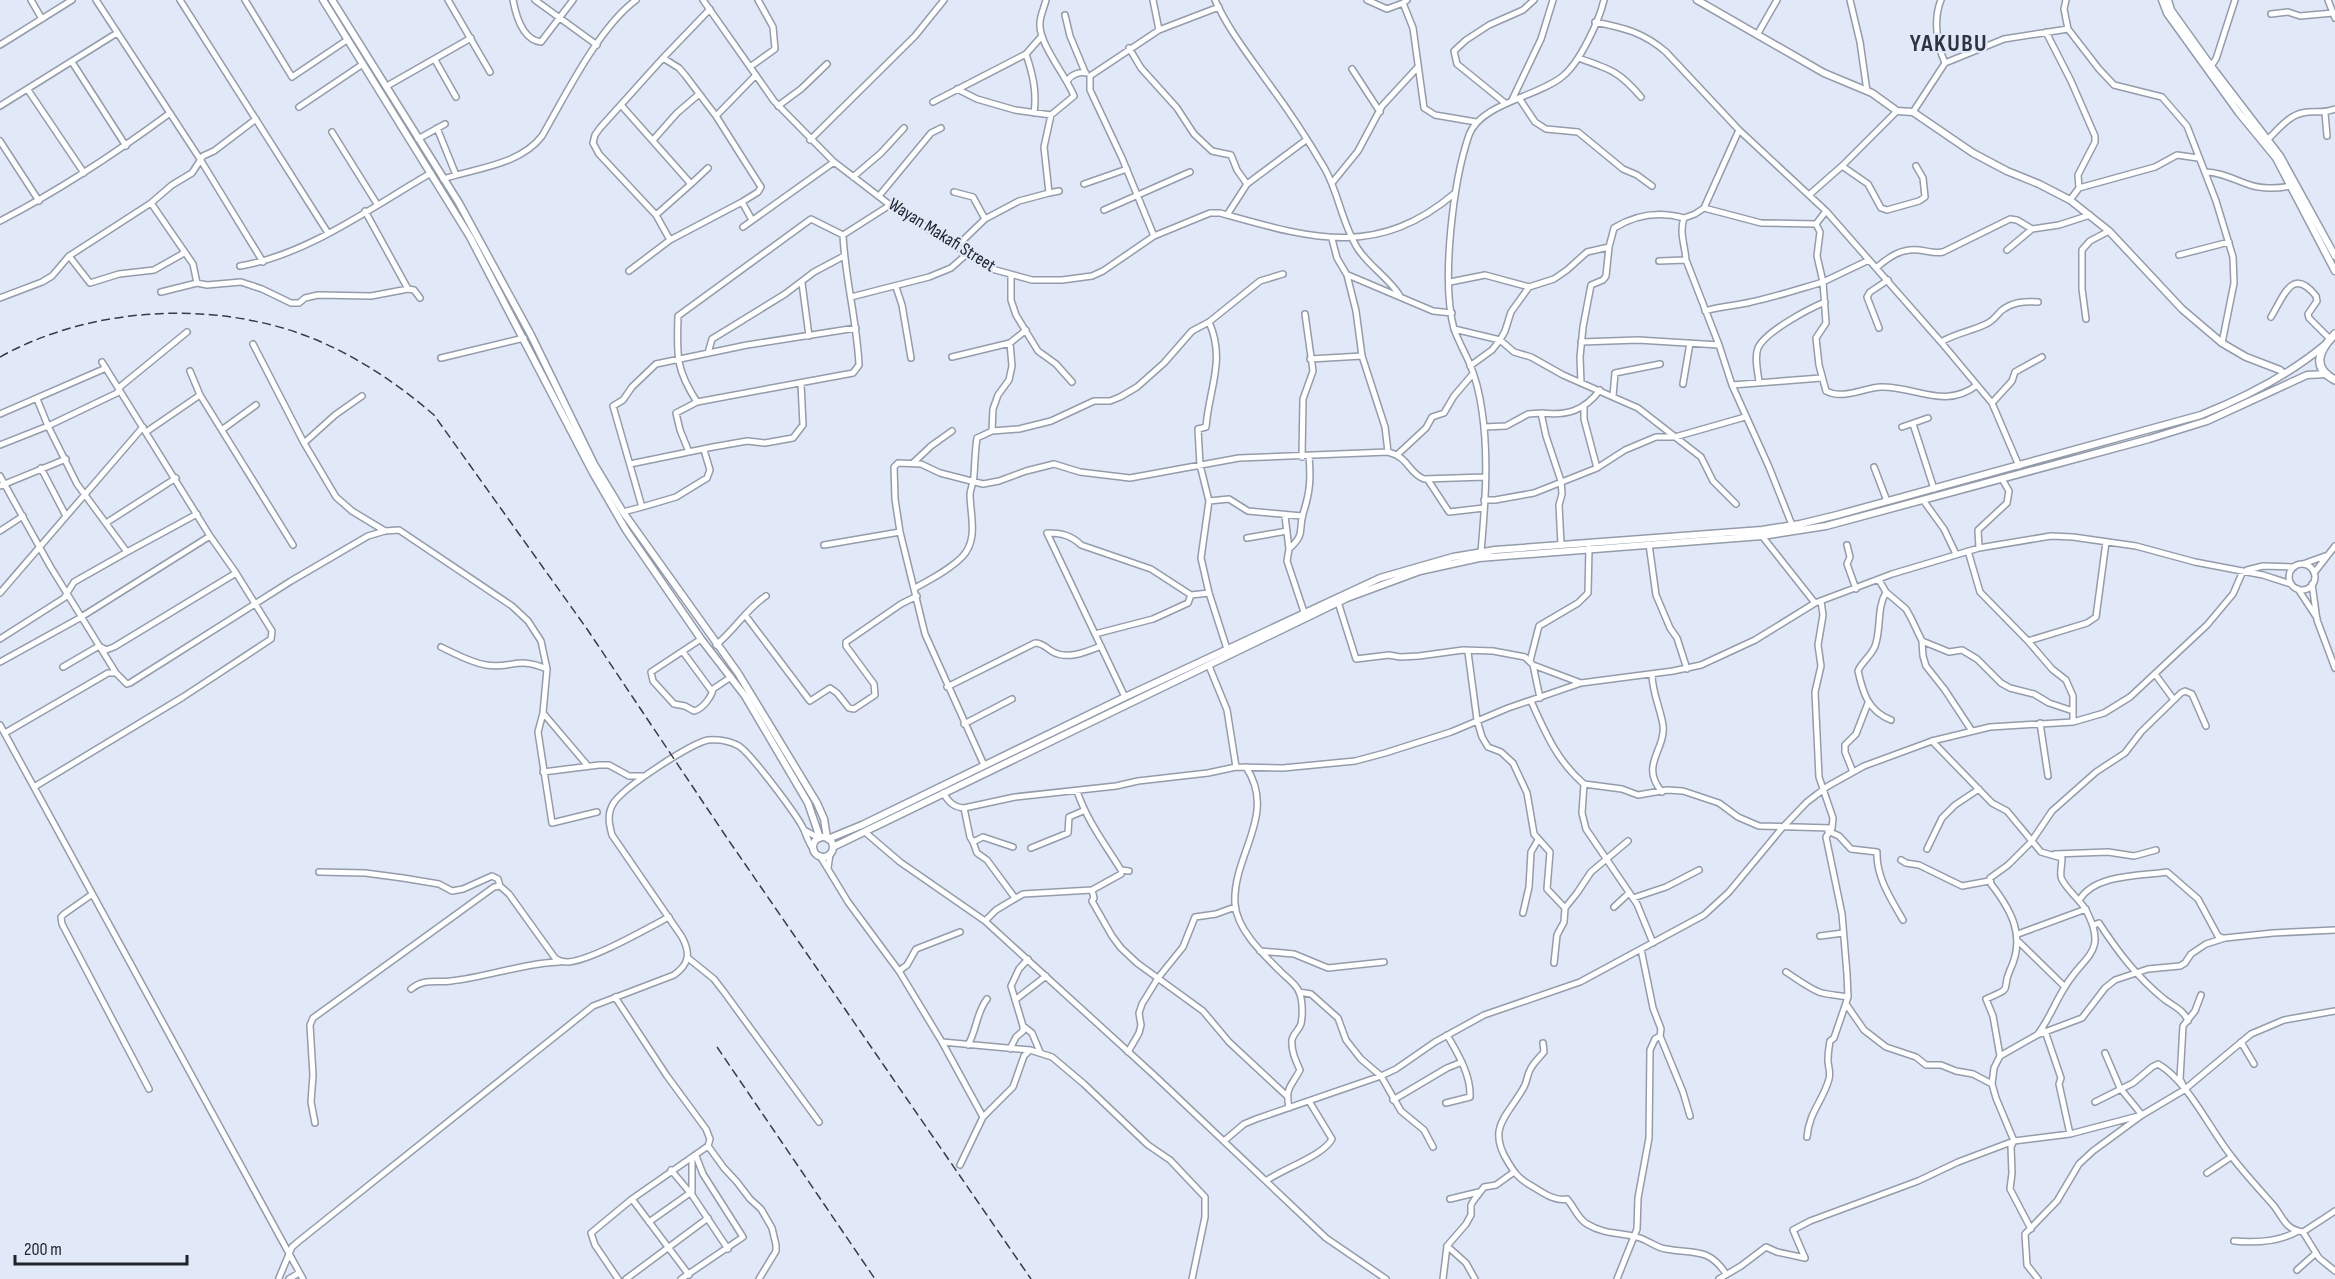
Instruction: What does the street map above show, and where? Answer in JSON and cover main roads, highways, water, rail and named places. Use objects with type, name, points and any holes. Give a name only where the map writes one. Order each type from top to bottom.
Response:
[{"type":"main road","points":[[2330,339],[2320,357],[2322,369],[2335,380]]},
{"type":"railway","points":[[0,357],[36,340],[75,327],[116,318],[158,314],[200,314],[241,318],[281,327],[335,348],[379,374],[434,415],[587,629],[725,835],[1031,1279]]},
{"type":"railway","points":[[717,1047],[875,1279]]},
{"type":"district","name":"YAKUBU","points":[[1949,43]]}]
